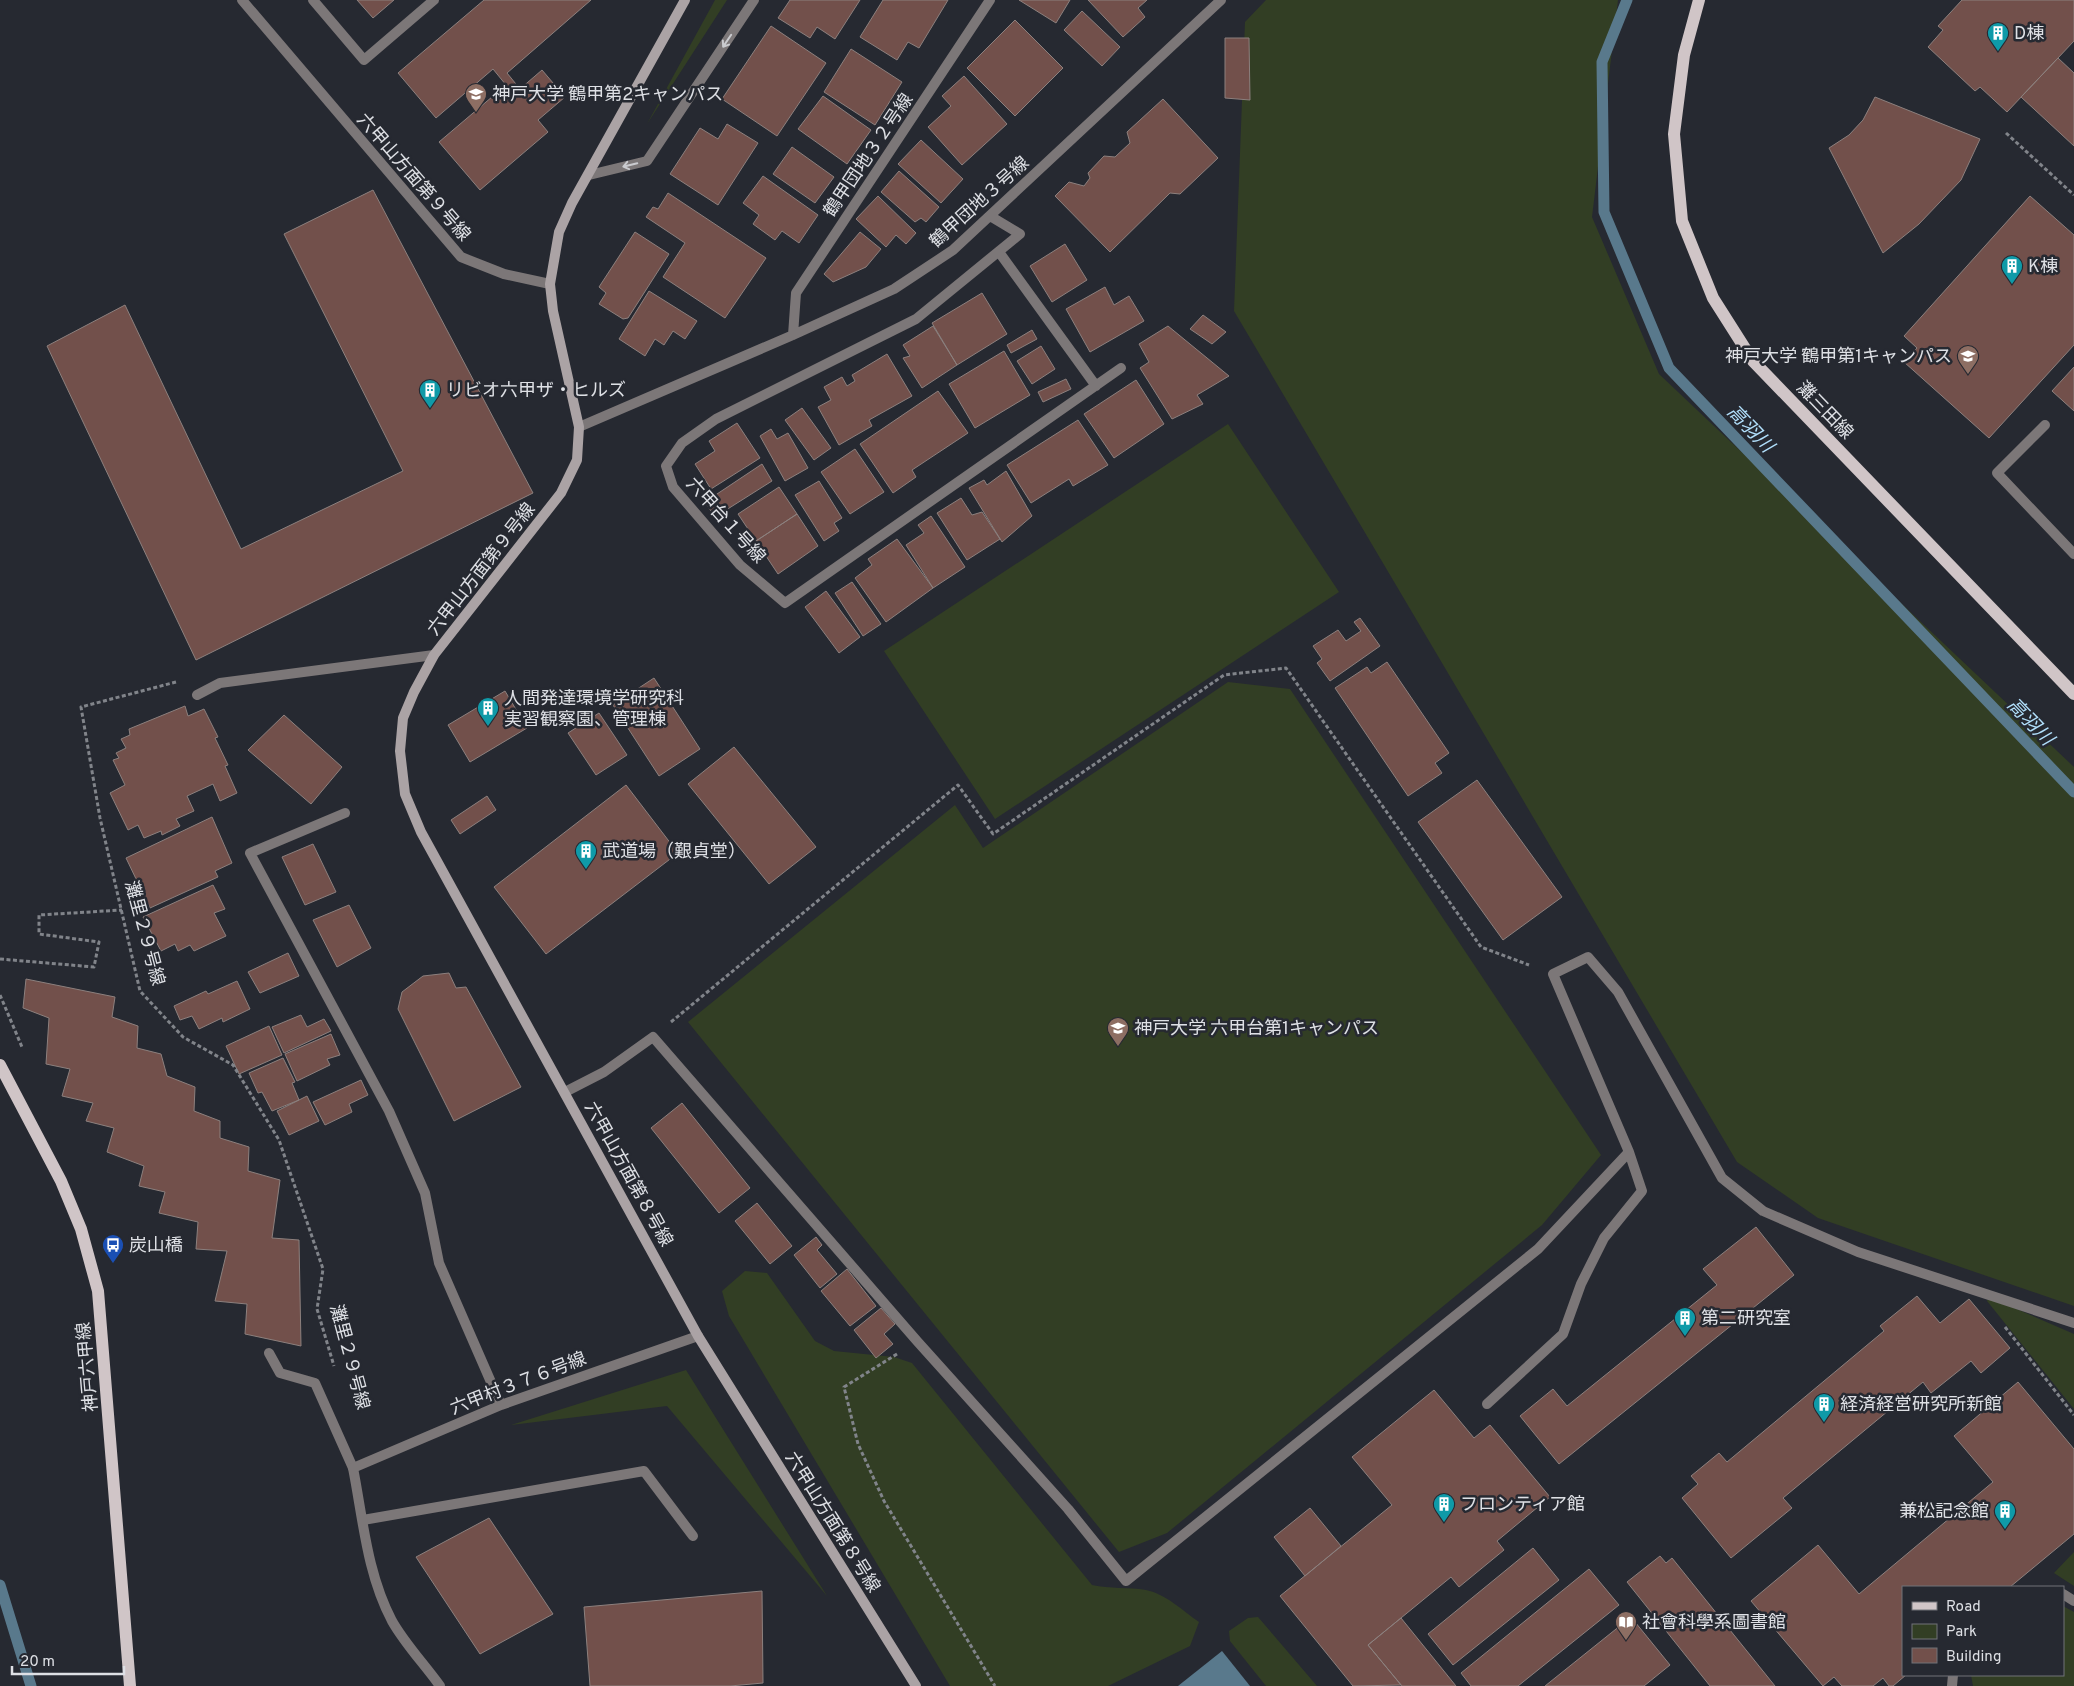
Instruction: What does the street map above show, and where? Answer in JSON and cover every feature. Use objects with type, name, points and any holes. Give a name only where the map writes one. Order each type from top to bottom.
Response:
[{"type":"main road","name":"灘三田線","points":[[1699,0],[1684,55],[1674,134],[1682,221],[1713,298],[1753,361],[2074,694]]},
{"type":"main road","name":"神戸六甲線","points":[[0,1065],[61,1181],[81,1229],[98,1291],[130,1686]]},
{"type":"street","name":"六甲山方面第９号線","points":[[242,0],[461,257],[504,274],[550,284],[552,311],[579,427],[577,460],[561,493],[434,655]]},
{"type":"street","points":[[312,0],[364,60],[434,0]]},
{"type":"street","points":[[550,284],[559,232],[685,0]]},
{"type":"street","points":[[589,175],[647,161],[754,0]]},
{"type":"street","name":"鶴甲団地３２号線","points":[[793,335],[796,293],[990,0]]},
{"type":"street","name":"鶴甲団地３号線","points":[[579,427],[793,335],[894,289],[954,250],[1221,0]]},
{"type":"street","name":"六甲台１号線","points":[[990,216],[1020,234],[916,319],[716,419],[682,443],[666,466],[672,486],[740,565],[785,603],[1121,368]]},
{"type":"street","points":[[998,252],[1096,386]]},
{"type":"street","points":[[2046,425],[1997,473],[2074,554]]},
{"type":"street","points":[[197,695],[220,683],[434,655]]},
{"type":"street","name":"六甲山方面第８号線","points":[[434,655],[414,692],[403,718],[400,751],[406,794],[420,832],[698,1336],[916,1686]]},
{"type":"street","points":[[345,813],[250,853],[389,1111],[425,1193],[439,1263],[501,1405]]},
{"type":"street","points":[[1487,1404],[1563,1334],[1581,1284],[1604,1238],[1642,1191],[1629,1152],[1553,974],[1588,957],[1618,992],[1722,1178],[1764,1211],[1858,1252],[2074,1323]]},
{"type":"street","points":[[564,1092],[604,1072],[653,1037],[917,1341],[1068,1509],[1126,1580],[1538,1249],[1629,1152]]},
{"type":"street","name":"六甲村３７６号線","points":[[353,1468],[501,1405],[698,1336]]},
{"type":"street","points":[[269,1353],[280,1373],[315,1383],[353,1468],[370,1565],[381,1597],[393,1622],[440,1686]]},
{"type":"street","points":[[363,1520],[644,1471],[692,1536]]},
{"type":"path","points":[[2006,133],[2074,195]]},
{"type":"path","points":[[653,1037],[958,785],[993,834],[1224,675],[1286,668],[1482,947],[1553,974]]},
{"type":"path","name":"灘里２９号線","points":[[180,681],[81,707],[100,818],[140,991],[183,1037],[233,1065],[279,1140],[323,1269],[317,1309],[336,1372]]},
{"type":"path","points":[[0,959],[94,967],[99,942],[39,934],[39,916],[122,910]]},
{"type":"path","points":[[0,995],[22,1047]]},
{"type":"path","points":[[1977,1291],[2074,1415]]},
{"type":"path","points":[[917,1341],[844,1387],[858,1444],[884,1501],[995,1686]]},
{"type":"green space","points":[[715,0],[727,0],[647,124]]},
{"type":"green space","points":[[1266,0],[1618,0],[1592,217],[1659,374],[2074,767],[2074,1306],[1818,1218],[1737,1162],[1234,311],[1245,22]]},
{"type":"green space","points":[[1228,424],[1339,592],[995,819],[884,651]]},
{"type":"green space","points":[[1228,682],[1290,689],[1601,1155],[1542,1225],[1167,1533],[1119,1552],[688,1022],[955,805],[983,848]]},
{"type":"green space","points":[[745,1271],[767,1273],[815,1341],[834,1351],[894,1357],[912,1363],[1092,1585],[1146,1590],[1167,1599],[1199,1622],[1190,1646],[1108,1686],[950,1686],[729,1316],[722,1291]]},
{"type":"green space","points":[[1989,1297],[2074,1334],[2074,1409],[1987,1301]]},
{"type":"green space","points":[[686,1370],[827,1596],[667,1406],[511,1425]]},
{"type":"green space","points":[[2074,1552],[2074,1586],[2054,1573]]},
{"type":"green space","points":[[2064,1607],[2074,1612],[2074,1686],[1973,1686],[1971,1676],[2064,1676]]},
{"type":"green space","points":[[1258,1617],[1317,1686],[1266,1686],[1230,1641],[1229,1631],[1248,1618]]},
{"type":"water","points":[[1222,1651],[1250,1686],[1178,1686]]},
{"type":"building","points":[[357,0],[394,0],[373,18]]},
{"type":"building","points":[[484,0],[591,0],[507,73],[520,89],[542,70],[565,97],[538,120],[548,132],[480,190],[439,142],[506,85],[493,69],[436,118],[398,73]]},
{"type":"building","points":[[790,0],[860,0],[835,39],[817,27],[810,38],[778,18]]},
{"type":"building","points":[[883,0],[948,0],[919,48],[908,42],[897,60],[860,37]]},
{"type":"building","points":[[1019,0],[1070,0],[1056,23]]},
{"type":"building","points":[[1088,0],[1147,0],[1138,8],[1145,17],[1123,37]]},
{"type":"building","name":"D棟","points":[[1962,0],[2074,0],[2074,41],[2007,112],[1980,87],[1975,91],[1928,47],[1943,30],[1938,26]]},
{"type":"building","points":[[1082,11],[1120,47],[1102,66],[1064,30]]},
{"type":"building","points":[[1015,20],[1063,68],[1015,116],[967,68]]},
{"type":"building","points":[[771,26],[826,63],[777,136],[722,99]]},
{"type":"building","points":[[1225,38],[1249,38],[1250,100],[1225,98]]},
{"type":"building","points":[[851,49],[902,82],[875,125],[824,92]]},
{"type":"building","points":[[2058,58],[2074,73],[2074,146],[2021,97]]},
{"type":"building","points":[[964,76],[1007,124],[962,165],[928,127],[951,106],[942,96]]},
{"type":"building","points":[[823,96],[871,130],[847,164],[798,129]]},
{"type":"building","points":[[1875,97],[1980,139],[1961,180],[1919,224],[1883,253],[1829,148],[1849,135],[1863,120]]},
{"type":"building","points":[[1163,99],[1218,158],[1180,194],[1170,193],[1110,252],[1055,196],[1069,182],[1084,186],[1090,178],[1088,173],[1104,156],[1115,157],[1130,143],[1127,132]]},
{"type":"building","points":[[727,124],[758,143],[718,205],[670,174],[700,128],[718,139]]},
{"type":"building","points":[[921,140],[963,179],[941,203],[898,164]]},
{"type":"building","points":[[792,147],[834,177],[815,203],[773,174]]},
{"type":"building","points":[[899,171],[939,207],[926,222],[921,218],[915,222],[881,192]]},
{"type":"building","points":[[763,176],[818,215],[799,243],[782,231],[775,240],[753,224],[759,215],[743,203]]},
{"type":"building","name":"リビオ六甲ザ・ヒルズ","points":[[373,190],[533,493],[196,660],[47,346],[125,305],[241,549],[403,471],[284,234]]},
{"type":"building","points":[[668,193],[766,258],[725,318],[663,277],[685,243],[646,217],[653,207],[658,209]]},
{"type":"building","points":[[878,196],[916,233],[906,244],[896,235],[886,247],[856,219]]},
{"type":"building","name":"K棟","points":[[2030,196],[2074,235],[2074,345],[1989,438],[1904,362],[1917,348],[1904,336]]},
{"type":"building","points":[[635,232],[669,254],[628,318],[623,319],[599,304],[606,293],[599,287]]},
{"type":"building","points":[[860,232],[881,249],[866,267],[833,282],[824,274]]},
{"type":"building","points":[[1065,244],[1087,280],[1052,302],[1030,266]]},
{"type":"building","points":[[1105,287],[1114,305],[1129,296],[1144,321],[1090,352],[1066,309]]},
{"type":"building","points":[[649,291],[697,321],[685,339],[673,331],[664,345],[655,339],[645,356],[619,339]]},
{"type":"building","points":[[982,293],[1007,334],[957,365],[932,323]]},
{"type":"building","points":[[1203,315],[1226,332],[1212,344],[1190,329]]},
{"type":"building","points":[[933,326],[957,365],[922,388],[903,358],[910,356],[903,345]]},
{"type":"building","points":[[1168,326],[1229,376],[1197,395],[1203,404],[1172,419],[1140,368],[1149,362],[1139,344]]},
{"type":"building","points":[[1032,330],[1037,339],[1011,353],[1007,345]]},
{"type":"building","points":[[1041,346],[1055,369],[1032,384],[1017,361]]},
{"type":"building","points":[[1004,351],[1030,395],[975,428],[949,384]]},
{"type":"building","points":[[887,354],[912,396],[869,420],[872,426],[839,445],[818,407],[831,400],[824,387],[842,377],[847,386],[855,381],[852,375]]},
{"type":"building","points":[[2074,367],[2074,411],[2052,391]]},
{"type":"building","points":[[1066,379],[1071,389],[1043,402],[1038,392]]},
{"type":"building","points":[[1136,380],[1164,424],[1114,458],[1084,414]]},
{"type":"building","points":[[938,391],[968,433],[912,470],[916,477],[893,493],[860,444]]},
{"type":"building","points":[[802,408],[831,448],[814,460],[785,420]]},
{"type":"building","points":[[1078,420],[1108,465],[1073,486],[1069,479],[1031,503],[1007,465]]},
{"type":"building","points":[[737,423],[760,458],[711,489],[695,464],[715,451],[709,441]]},
{"type":"building","points":[[771,429],[777,439],[788,433],[808,468],[785,481],[760,436]]},
{"type":"building","points":[[855,449],[884,492],[850,514],[821,472]]},
{"type":"building","points":[[762,464],[772,481],[715,517],[705,502]]},
{"type":"building","points":[[1006,471],[1032,516],[1002,542],[969,488],[984,480],[987,485]]},
{"type":"building","points":[[819,481],[842,518],[834,523],[839,531],[824,541],[795,495]]},
{"type":"building","points":[[779,487],[797,514],[756,541],[738,514]]},
{"type":"building","points":[[961,498],[972,515],[982,512],[1000,539],[967,560],[937,513]]},
{"type":"building","points":[[797,514],[818,546],[778,574],[756,541]]},
{"type":"building","points":[[931,516],[965,567],[933,588],[906,545],[924,533],[918,525]]},
{"type":"building","points":[[897,539],[933,588],[886,622],[855,578],[872,565],[868,559]]},
{"type":"building","points":[[852,582],[881,624],[863,636],[835,593]]},
{"type":"building","points":[[826,591],[860,637],[839,653],[805,607]]},
{"type":"building","points":[[1360,618],[1380,646],[1330,681],[1317,663],[1322,659],[1313,646],[1338,630],[1346,641],[1361,631],[1354,622]]},
{"type":"building","points":[[1387,662],[1449,753],[1435,763],[1442,773],[1408,796],[1335,688],[1367,667],[1371,673]]},
{"type":"building","points":[[654,678],[700,749],[659,776],[613,705]]},
{"type":"building","name":"人間発達環境学研究科 実習観察園、管理棟","points":[[505,691],[527,728],[470,762],[448,725]]},
{"type":"building","points":[[185,706],[188,716],[204,709],[218,737],[215,738],[228,765],[225,766],[237,793],[220,801],[213,784],[187,796],[194,811],[176,819],[180,826],[162,835],[161,831],[144,838],[138,825],[128,830],[110,793],[125,785],[113,760],[119,758],[116,753],[126,748],[121,739],[130,735],[129,729]]},
{"type":"building","points":[[599,713],[627,755],[596,775],[568,733]]},
{"type":"building","points":[[284,715],[342,767],[311,804],[248,750]]},
{"type":"building","points":[[734,747],[816,847],[769,884],[688,784]]},
{"type":"building","points":[[1477,780],[1562,897],[1503,940],[1418,822]]},
{"type":"building","name":"武道場（艱貞堂）","points":[[626,785],[678,853],[546,954],[494,887]]},
{"type":"building","points":[[487,796],[496,810],[460,834],[451,820]]},
{"type":"building","points":[[212,817],[232,863],[215,871],[218,877],[150,908],[126,858]]},
{"type":"building","points":[[313,844],[336,892],[305,905],[282,857]]},
{"type":"building","points":[[213,885],[225,909],[214,913],[226,936],[194,951],[190,945],[178,951],[175,944],[161,951],[143,917]]},
{"type":"building","points":[[349,905],[371,948],[337,967],[313,920]]},
{"type":"building","points":[[288,953],[299,976],[260,993],[248,972]]},
{"type":"building","points":[[449,973],[456,988],[466,987],[521,1087],[454,1121],[398,1009],[402,992],[423,976]]},
{"type":"building","points":[[26,979],[115,997],[112,1017],[138,1026],[137,1048],[161,1054],[167,1076],[195,1087],[194,1111],[220,1121],[220,1138],[249,1147],[248,1171],[280,1180],[272,1238],[299,1240],[301,1346],[245,1334],[247,1304],[215,1301],[227,1251],[196,1249],[198,1222],[159,1213],[165,1192],[139,1186],[144,1166],[107,1152],[114,1128],[86,1121],[93,1103],[62,1096],[70,1069],[46,1064],[49,1018],[23,1008]]},
{"type":"building","points":[[237,981],[250,1009],[223,1022],[222,1018],[199,1029],[192,1016],[180,1020],[174,1006],[206,991],[208,994]]},
{"type":"building","points":[[301,1015],[307,1027],[324,1019],[331,1031],[284,1053],[272,1027]]},
{"type":"building","points":[[269,1026],[282,1055],[239,1074],[226,1046]]},
{"type":"building","points":[[331,1034],[340,1055],[327,1059],[330,1065],[297,1081],[285,1054]]},
{"type":"building","points":[[283,1058],[295,1082],[292,1083],[299,1100],[272,1111],[262,1092],[258,1093],[249,1073]]},
{"type":"building","points":[[361,1080],[368,1095],[349,1104],[352,1112],[325,1125],[313,1102]]},
{"type":"building","points":[[307,1096],[319,1121],[289,1135],[277,1111]]},
{"type":"building","points":[[682,1103],[750,1188],[719,1213],[651,1128]]},
{"type":"building","points":[[757,1203],[792,1246],[770,1264],[735,1221]]},
{"type":"building","name":"第二研究室","points":[[1756,1227],[1794,1275],[1559,1464],[1520,1416],[1553,1389],[1567,1406],[1717,1285],[1703,1269]]},
{"type":"building","points":[[816,1237],[822,1245],[817,1250],[837,1274],[820,1288],[794,1255]]},
{"type":"building","points":[[847,1269],[876,1306],[850,1326],[821,1291]]},
{"type":"building","name":"経済経営研究所新館","points":[[1917,1296],[1940,1323],[1969,1299],[2010,1348],[1981,1373],[1971,1361],[1931,1393],[1923,1382],[1783,1498],[1792,1508],[1731,1558],[1682,1498],[1698,1484],[1691,1476],[1719,1453],[1727,1462],[1884,1331],[1880,1326]]},
{"type":"building","points":[[881,1308],[895,1324],[884,1334],[893,1344],[876,1358],[854,1330]]},
{"type":"building","name":"兼松記念館","points":[[2018,1382],[2074,1449],[2074,1534],[2011,1586],[1902,1586],[1902,1676],[1905,1676],[1893,1686],[1889,1686],[1883,1678],[1873,1686],[1842,1686],[1834,1677],[1823,1686],[1751,1601],[1818,1545],[1859,1594],[1993,1482],[1954,1436]]},
{"type":"building","name":"フロンティア館","points":[[1434,1390],[1474,1438],[1490,1425],[1550,1497],[1497,1541],[1504,1550],[1459,1587],[1451,1577],[1368,1645],[1401,1685],[1353,1686],[1280,1596],[1392,1505],[1352,1457]]},
{"type":"building","points":[[1310,1508],[1341,1546],[1305,1576],[1274,1537]]},
{"type":"building","points":[[489,1518],[553,1614],[480,1654],[416,1557]]},
{"type":"building","points":[[1533,1548],[1559,1580],[1453,1665],[1428,1634]]},
{"type":"building","points":[[1660,1556],[1666,1563],[1672,1558],[1775,1686],[1710,1686],[1627,1582]]},
{"type":"building","points":[[1589,1569],[1619,1605],[1518,1686],[1471,1686],[1461,1673]]},
{"type":"building","points":[[762,1591],[763,1683],[730,1686],[590,1686],[584,1607]]},
{"type":"building","name":"社會科學系圖書館","points":[[1631,1617],[1670,1665],[1644,1686],[1545,1686]]},
{"type":"building","points":[[1401,1618],[1456,1686],[1402,1686],[1368,1645]]},
{"type":"waterway","name":"高羽川","points":[[1627,0],[1602,62],[1604,212],[1669,368],[2074,792]]},
{"type":"waterway","points":[[0,1585],[31,1686]]},
{"type":"place","name":"D棟","points":[[1998,52]]},
{"type":"place","name":"神戸大学 鶴甲第2キャンパス","points":[[476,113]]},
{"type":"place","name":"K棟","points":[[2012,285]]},
{"type":"place","name":"神戸大学 鶴甲第1キャンパス","points":[[1968,375]]},
{"type":"place","name":"リビオ六甲ザ・ヒルズ","points":[[430,409]]},
{"type":"place","name":"人間発達環境学研究科 実習観察園、管理棟","points":[[488,727]]},
{"type":"place","name":"武道場（艱貞堂）","points":[[586,870]]},
{"type":"place","name":"神戸大学 六甲台第1キャンパス","points":[[1118,1047]]},
{"type":"place","name":"炭山橋","points":[[113,1264]]},
{"type":"place","name":"第二研究室","points":[[1685,1337]]},
{"type":"place","name":"経済経営研究所新館","points":[[1824,1423]]},
{"type":"place","name":"フロンティア館","points":[[1444,1523]]},
{"type":"place","name":"兼松記念館","points":[[2005,1530]]},
{"type":"place","name":"社會科學系圖書館","points":[[1626,1641]]}]
